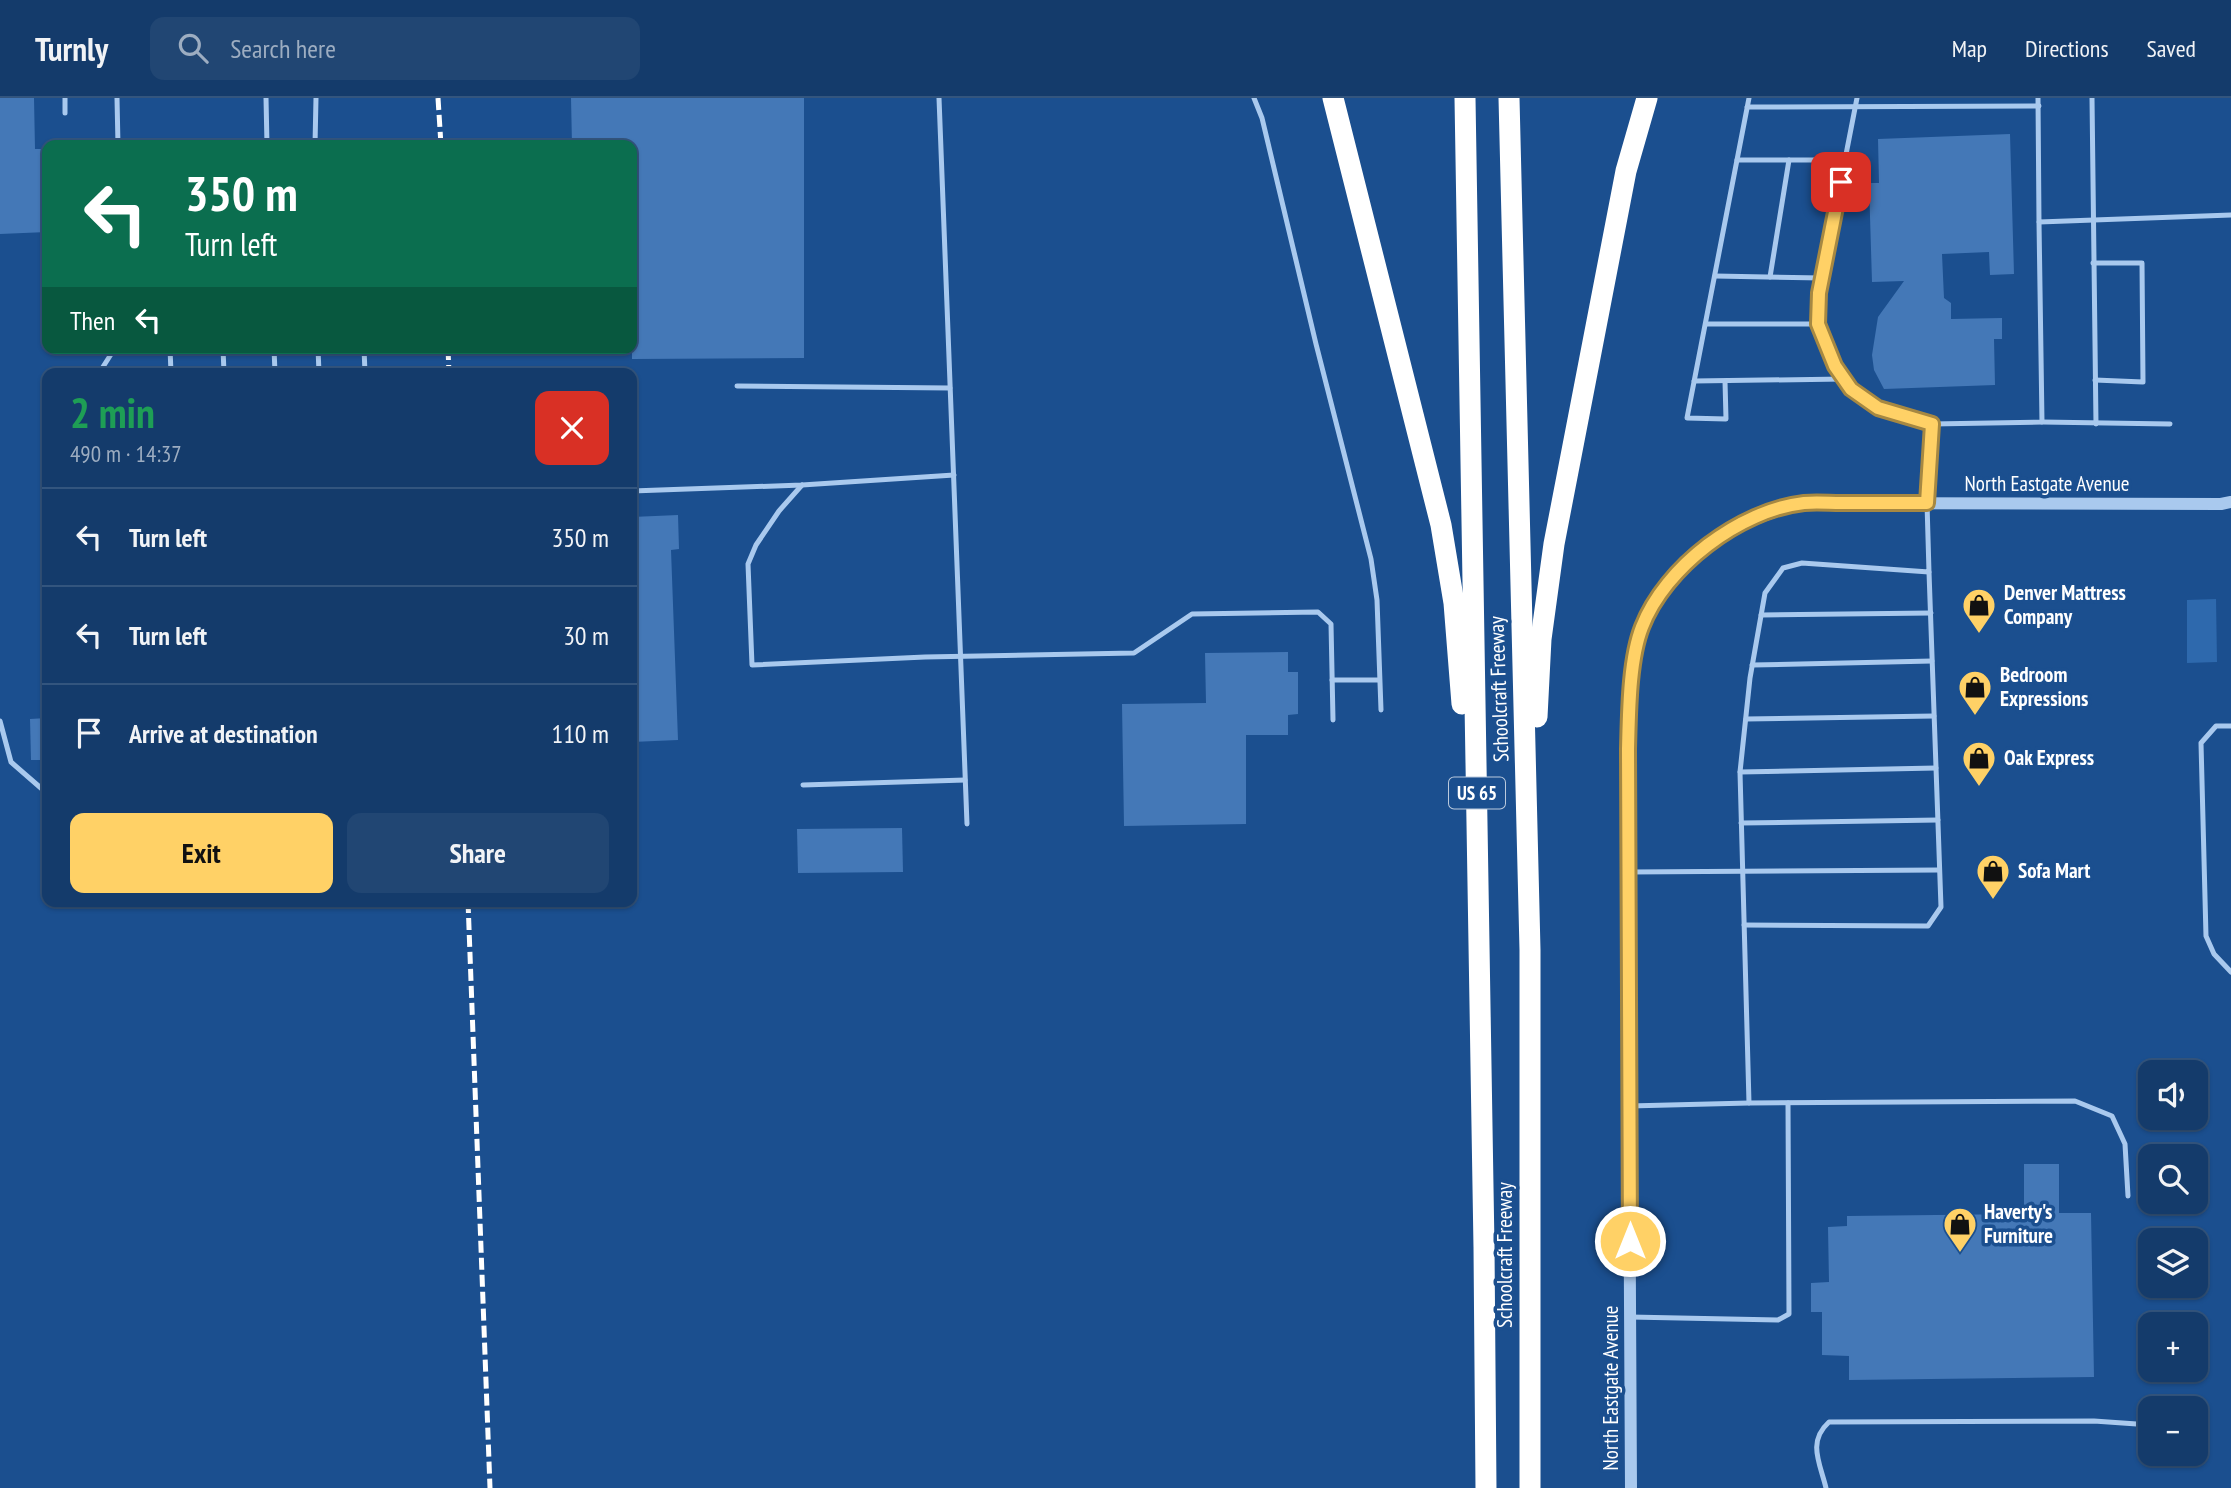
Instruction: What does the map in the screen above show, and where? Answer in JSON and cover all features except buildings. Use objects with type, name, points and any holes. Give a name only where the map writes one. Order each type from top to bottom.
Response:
[{"type":"highway","points":[[1333,98],[1433,486],[1448,564],[1458,643],[1479,954]]},
{"type":"highway","name":"Schoolcraft Freeway","points":[[1465,98],[1486,1488]]},
{"type":"highway","name":"Schoolcraft Freeway","points":[[1509,98],[1530,950],[1530,1488]]},
{"type":"highway","points":[[1530,950],[1538,671],[1546,597],[1574,434],[1626,171],[1647,98]]},
{"type":"street","name":"North Eastgate Avenue","points":[[1631,1488],[1628,739],[1635,659],[1641,629],[1652,605],[1678,570],[1714,538],[1762,514],[1803,503],[2231,502]]},
{"type":"lane","points":[[65,98],[65,113]]},
{"type":"lane","points":[[117,98],[118,140]]},
{"type":"lane","points":[[265,98],[267,140]]},
{"type":"lane","points":[[315,140],[316,98]]},
{"type":"lane","points":[[939,98],[967,824]]},
{"type":"lane","points":[[1254,98],[1262,118],[1371,559],[1377,600],[1381,709]]},
{"type":"lane","points":[[1726,381],[1726,419],[1687,418],[1749,98]]},
{"type":"lane","points":[[1857,98],[1819,293],[1818,324],[1835,366],[1851,389],[1878,408],[1932,424],[2170,424]]},
{"type":"lane","points":[[2038,98],[2042,422]]},
{"type":"lane","points":[[2092,98],[2096,424]]},
{"type":"lane","points":[[1747,107],[2039,106]]},
{"type":"lane","points":[[1737,160],[1845,160]]},
{"type":"lane","points":[[1770,277],[1788,160]]},
{"type":"lane","points":[[2039,222],[2231,215]]},
{"type":"lane","points":[[2093,263],[2142,263],[2143,382],[2095,380]]},
{"type":"lane","points":[[1715,276],[1822,278]]},
{"type":"lane","points":[[1706,324],[1818,324]]},
{"type":"lane","points":[[1695,381],[1844,379]]},
{"type":"lane","points":[[737,386],[950,388]]},
{"type":"lane","points":[[1744,925],[1928,926],[1941,907],[1927,503],[1932,424]]},
{"type":"lane","points":[[637,491],[802,485],[954,475]]},
{"type":"lane","points":[[802,485],[779,511],[756,545],[748,564],[752,665],[1133,653],[1192,614],[1318,612],[1331,624],[1332,720]]},
{"type":"lane","points":[[1749,1103],[1740,772],[1752,665],[1765,593],[1783,568],[1802,564],[1929,572]]},
{"type":"lane","points":[[1761,615],[1931,613]]},
{"type":"lane","points":[[1752,665],[1932,661]]},
{"type":"lane","points":[[1332,680],[1379,680]]},
{"type":"lane","points":[[1746,719],[1934,716]]},
{"type":"lane","points":[[0,721],[10,762],[42,789]]},
{"type":"lane","points":[[2231,726],[2216,726],[2202,743],[2206,936],[2214,954],[2231,972]]},
{"type":"lane","points":[[1740,772],[1936,768]]},
{"type":"lane","points":[[803,785],[965,780]]},
{"type":"lane","points":[[1741,823],[1938,820]]},
{"type":"lane","points":[[1627,872],[1939,870]]},
{"type":"lane","points":[[1629,1106],[2075,1101],[2112,1116],[2125,1144],[2128,1196]]},
{"type":"lane","points":[[1630,1317],[1778,1320],[1789,1314],[1788,1103]]},
{"type":"lane","points":[[1826,1488],[1815,1445],[1820,1430],[1829,1422],[2094,1421],[2138,1424]]},
{"type":"shaded area","points":[[2216,599],[2217,662],[2187,663],[2187,600]]},
{"type":"railway","points":[[438,98],[441,140]]},
{"type":"railway","points":[[448,354],[449,368]]},
{"type":"railway","points":[[468,907],[490,1488]]},
{"type":"place","name":"Denver Mattress Company","points":[[1979,635]]},
{"type":"place","name":"Bedroom Expressions","points":[[1975,717]]},
{"type":"place","name":"Oak Express","points":[[1979,788]]},
{"type":"place","name":"Sofa Mart","points":[[1993,901]]},
{"type":"place","name":"Haverty's Furniture","points":[[1960,1254]]},
{"type":"route","points":[[1630,1241],[1628,749],[1635,659],[1641,629],[1652,605],[1678,570],[1714,538],[1762,514],[1803,503],[1927,503],[1932,424],[1878,408],[1851,389],[1835,366],[1818,324],[1819,293],[1841,182]]}]
